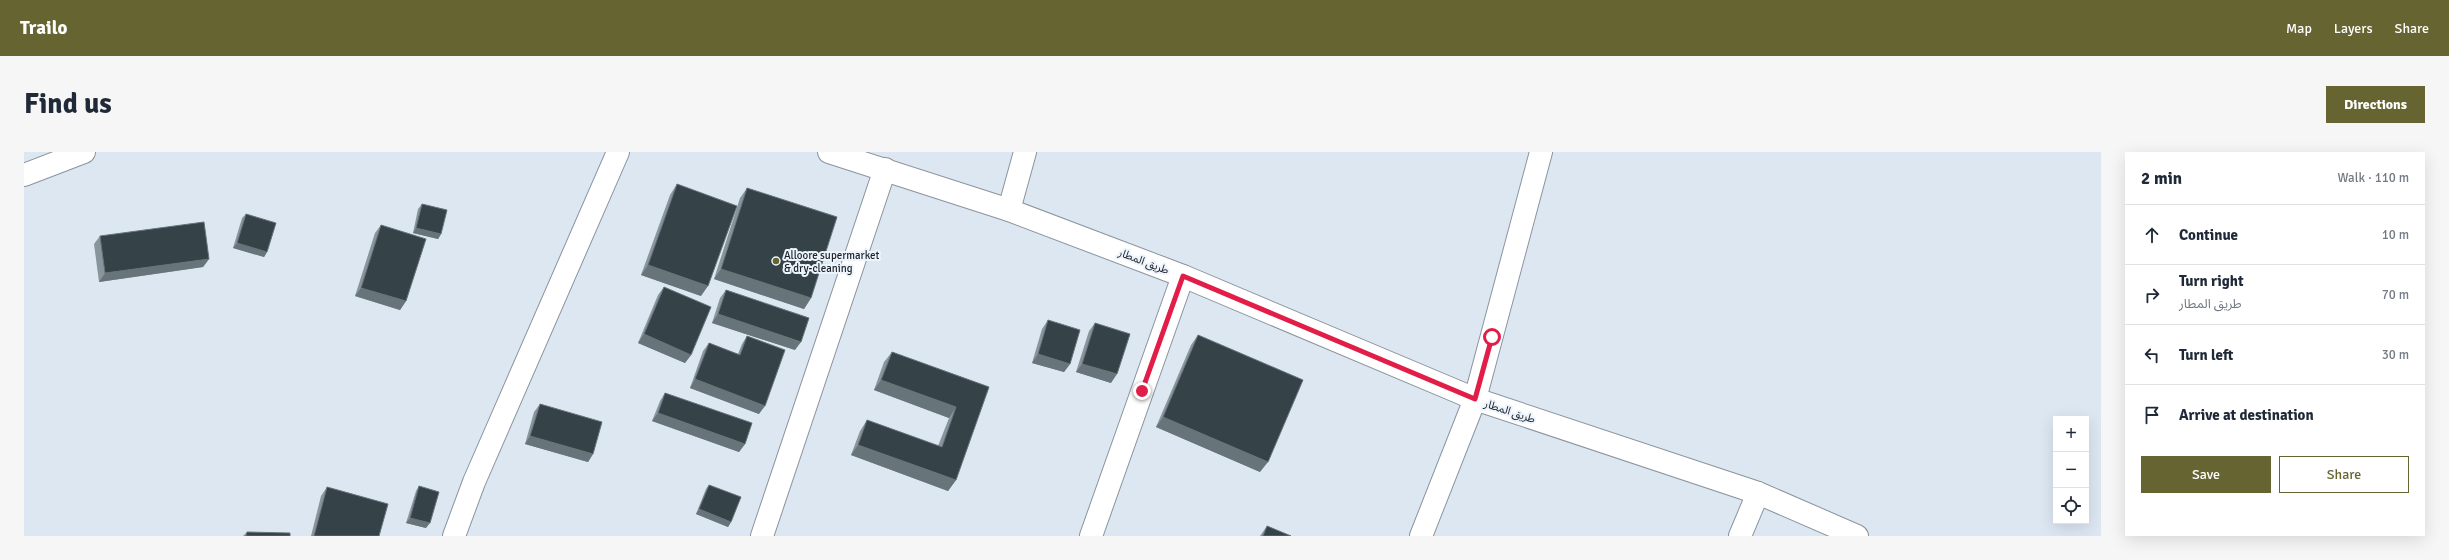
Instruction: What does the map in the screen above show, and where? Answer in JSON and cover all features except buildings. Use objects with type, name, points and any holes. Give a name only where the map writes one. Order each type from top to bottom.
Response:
[{"type":"street","points":[[24,175],[84,152]]},
{"type":"street","points":[[454,536],[474,482],[618,152]]},
{"type":"street","name":"طريق المطار","points":[[829,152],[1009,210],[1183,276],[1475,399],[1758,493],[1857,536]]},
{"type":"street","points":[[1009,210],[1025,152]]},
{"type":"street","points":[[1421,536],[1475,399],[1541,152]]},
{"type":"street","points":[[762,536],[885,169]]},
{"type":"street","points":[[1091,536],[1183,276]]},
{"type":"street","points":[[1740,536],[1758,493]]},
{"type":"place","name":"Alloore supermarket & dry-cleaning","points":[[776,261]]},
{"type":"route","points":[[1142,391],[1183,276],[1475,399],[1492,337]]}]
